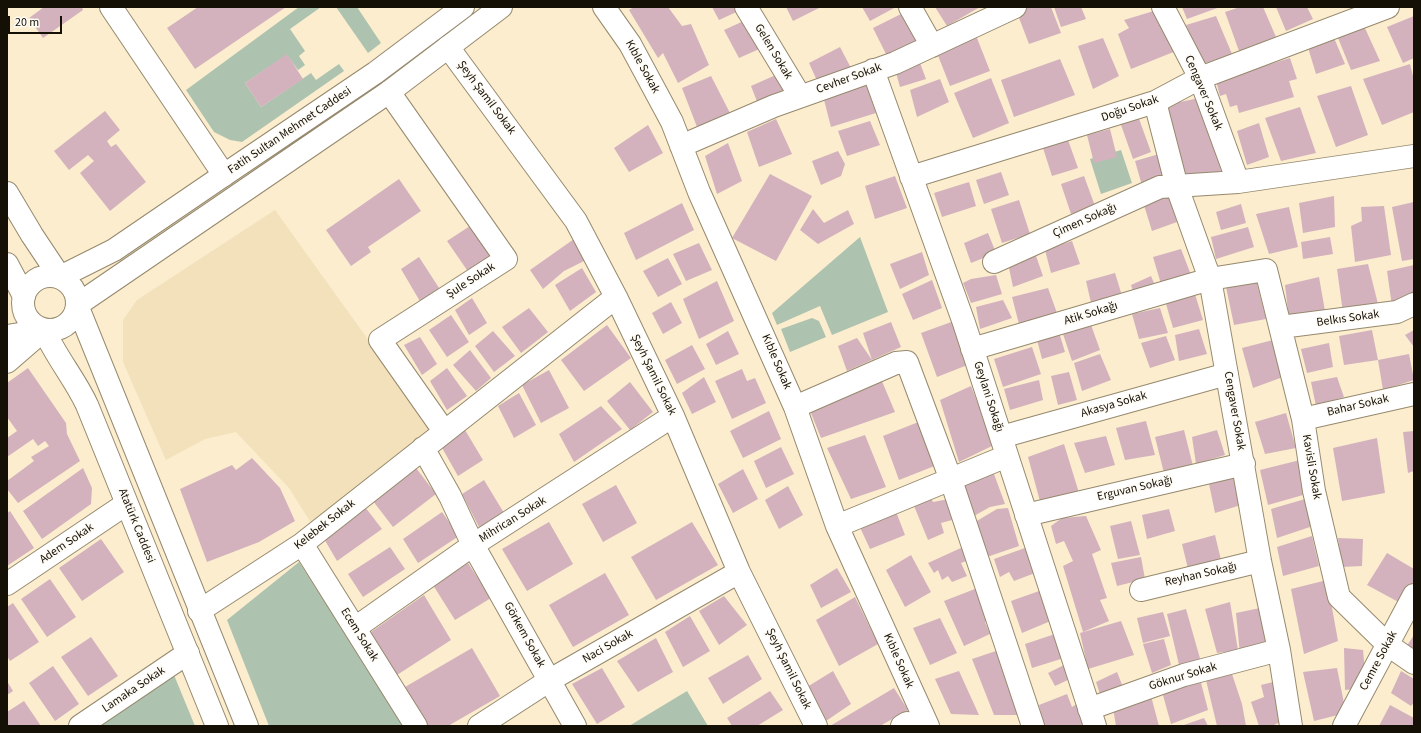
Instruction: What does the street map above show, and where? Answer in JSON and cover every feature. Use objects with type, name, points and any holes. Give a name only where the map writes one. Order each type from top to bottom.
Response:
[{"type":"street","points":[[111,7],[224,176]]},
{"type":"street","name":"Fatih Sultan Mehmet Caddesi","points":[[60,277],[114,250],[375,73],[463,7]]},
{"type":"street","points":[[448,47],[501,7]]},
{"type":"street","name":"Kıble Sokak","points":[[604,7],[630,44],[672,122],[699,192],[795,407],[837,526],[928,726]]},
{"type":"street","name":"Gelen Sokak","points":[[746,7],[800,96]]},
{"type":"street","points":[[910,7],[932,46]]},
{"type":"street","name":"Cevher Sokak","points":[[681,146],[774,106],[874,70],[932,46],[1015,7]]},
{"type":"street","name":"Cengaver Sokak","points":[[1163,7],[1200,78],[1238,182]]},
{"type":"street","name":"Doğu Sokak","points":[[911,177],[1155,102],[1200,78],[1388,7]]},
{"type":"street","name":"Fatih Sultan Mehmet Caddesi","points":[[77,305],[389,92],[448,47]]},
{"type":"street","name":"Şeyh Şamil Sokak","points":[[448,47],[576,221],[616,297],[673,416],[739,572],[816,726]]},
{"type":"street","name":"Geylani Sokağı","points":[[874,70],[972,349],[1092,717]]},
{"type":"street","name":"Şule Sokak","points":[[389,92],[506,259],[380,340],[444,430]]},
{"type":"street","name":"Cengaver Sokak","points":[[1155,102],[1177,187],[1210,279],[1260,561],[1279,650],[1291,726]]},
{"type":"street","name":"Çimen Sokağı","points":[[994,262],[1160,187],[1238,182],[1414,156]]},
{"type":"street","points":[[7,193],[32,235],[60,277],[71,284],[75,291],[77,305],[247,726]]},
{"type":"street","points":[[43,250],[65,264],[83,265]]},
{"type":"street","name":"Atik Sokağı","points":[[972,349],[1210,279],[1266,270]]},
{"type":"street","name":"Kavisli Sokak","points":[[1266,270],[1303,419],[1314,490],[1339,597],[1388,645],[1414,663]]},
{"type":"street","points":[[13,288],[27,289],[38,280],[46,276],[60,277]]},
{"type":"street","points":[[13,288],[23,306],[28,320],[32,325],[44,330],[57,330],[68,324],[73,318],[77,305]]},
{"type":"street","points":[[93,345],[92,316],[100,290]]},
{"type":"street","name":"Kelebek Sokak","points":[[200,611],[302,544],[444,430],[616,297]]},
{"type":"street","name":"Belkıs Sokak","points":[[1281,328],[1397,312],[1414,304]]},
{"type":"street","points":[[9,351],[44,330]]},
{"type":"street","name":"Atatürk Caddesi","points":[[44,330],[54,352],[69,373],[84,399],[218,726]]},
{"type":"street","points":[[9,351],[36,345],[43,346],[54,352]]},
{"type":"street","points":[[795,407],[896,363],[907,362],[951,480],[1033,726]]},
{"type":"street","name":"Akasya Sokak","points":[[837,526],[951,480],[1004,446],[1227,374]]},
{"type":"street","name":"Bahar Sokak","points":[[1303,419],[1414,394]]},
{"type":"street","name":"Mihrican Sokak","points":[[356,628],[473,544],[673,416]]},
{"type":"street","points":[[423,448],[450,496],[473,544]]},
{"type":"street","name":"Erguvan Sokağı","points":[[1026,515],[1244,464]]},
{"type":"street","name":"Adem Sokak","points":[[7,584],[126,504]]},
{"type":"street","name":"Ecem Sokak","points":[[302,544],[416,726]]},
{"type":"street","name":"Görkem Sokak","points":[[473,544],[575,726]]},
{"type":"street","name":"Reyhan Sokağı","points":[[1141,590],[1260,561]]},
{"type":"street","name":"Naci Sokak","points":[[479,726],[550,680],[739,572]]},
{"type":"street","name":"Cemre Sokak","points":[[1344,726],[1414,595]]},
{"type":"street","name":"Göknur Sokak","points":[[1092,717],[1184,675],[1279,650]]},
{"type":"street","name":"Lamaka Sokak","points":[[80,726],[188,653]]},
{"type":"street","points":[[902,726],[907,723],[920,726]]},
{"type":"shaded area","points":[[275,210],[433,430],[311,523],[289,488],[236,432],[205,439],[166,460],[123,362],[123,320],[137,300]]},
{"type":"green space","points":[[299,7],[321,7],[290,29],[305,51],[299,56],[305,65],[298,70],[287,55],[245,83],[261,107],[311,73],[316,80],[339,64],[344,71],[242,142],[230,140],[214,132],[186,90]]},
{"type":"green space","points":[[336,7],[357,7],[381,43],[368,53]]},
{"type":"green space","points":[[1121,150],[1132,183],[1101,194],[1090,159]]},
{"type":"green space","points":[[860,237],[888,312],[832,335],[820,306],[777,325],[772,313]]},
{"type":"green space","points":[[812,318],[819,321],[826,337],[790,352],[781,329]]},
{"type":"green space","points":[[299,562],[405,726],[269,726],[227,620]]},
{"type":"green space","points":[[174,675],[195,726],[100,726]]},
{"type":"green space","points":[[687,691],[708,726],[629,726]]},
{"type":"building","points":[[44,7],[82,7],[83,10],[43,38],[29,18]]},
{"type":"building","points":[[198,7],[286,7],[195,69],[167,28]]},
{"type":"building","points":[[634,7],[668,7],[682,26],[691,24],[709,65],[678,83],[663,53],[658,58],[629,10]]},
{"type":"building","points":[[712,7],[742,7],[743,9],[719,20]]},
{"type":"building","points":[[786,7],[821,7],[793,21]]},
{"type":"building","points":[[862,7],[896,7],[870,21]]},
{"type":"building","points":[[935,7],[980,7],[947,26]]},
{"type":"building","points":[[1022,7],[1051,7],[1061,33],[1029,44],[1016,10]]},
{"type":"building","points":[[1054,7],[1081,7],[1086,19],[1061,27]]},
{"type":"building","points":[[1182,7],[1220,7],[1187,19]]},
{"type":"building","points":[[1240,7],[1263,7],[1276,37],[1239,51],[1225,12]]},
{"type":"building","points":[[1276,7],[1307,7],[1313,19],[1286,31]]},
{"type":"building","points":[[1157,10],[1176,51],[1131,69],[1118,34],[1129,28],[1124,20]]},
{"type":"building","points":[[903,13],[923,43],[888,58],[873,28]]},
{"type":"building","points":[[1216,16],[1232,54],[1203,64],[1186,25]]},
{"type":"building","points":[[1414,16],[1414,58],[1403,63],[1387,27]]},
{"type":"building","points":[[748,19],[766,46],[739,58],[724,30]]},
{"type":"building","points":[[1364,26],[1380,61],[1351,70],[1338,38]]},
{"type":"building","points":[[975,33],[990,71],[950,86],[935,48]]},
{"type":"building","points":[[1332,33],[1345,64],[1316,74],[1306,41]]},
{"type":"building","points":[[1103,38],[1119,76],[1093,89],[1078,46]]},
{"type":"building","points":[[840,47],[851,68],[819,85],[809,63]]},
{"type":"building","points":[[287,54],[303,79],[261,107],[245,83]]},
{"type":"building","points":[[1290,58],[1297,79],[1289,81],[1294,97],[1239,113],[1237,105],[1230,107],[1226,94],[1220,96],[1216,81]]},
{"type":"building","points":[[1060,59],[1075,95],[1014,117],[1001,80]]},
{"type":"building","points":[[920,63],[926,79],[900,87],[895,69]]},
{"type":"building","points":[[1410,64],[1414,80],[1414,112],[1382,125],[1363,79]]},
{"type":"building","points":[[778,74],[789,93],[758,104],[751,86]]},
{"type":"building","points":[[711,76],[730,113],[697,127],[682,88]]},
{"type":"building","points":[[991,78],[1009,123],[973,138],[954,93]]},
{"type":"building","points":[[940,79],[949,102],[917,117],[910,90]]},
{"type":"building","points":[[866,83],[876,113],[831,127],[823,96]]},
{"type":"building","points":[[1351,86],[1368,135],[1336,147],[1317,96]]},
{"type":"building","points":[[1199,98],[1224,180],[1187,182],[1166,105]]},
{"type":"building","points":[[1300,107],[1316,153],[1281,161],[1265,118]]},
{"type":"building","points":[[105,111],[120,130],[107,141],[111,147],[116,144],[146,182],[110,211],[80,173],[94,161],[88,155],[69,170],[54,151]]},
{"type":"building","points":[[1138,116],[1151,152],[1133,159],[1120,122]]},
{"type":"building","points":[[776,119],[792,154],[759,167],[747,132]]},
{"type":"building","points":[[870,121],[880,145],[847,156],[838,131]]},
{"type":"building","points":[[1259,123],[1269,157],[1247,165],[1237,131]]},
{"type":"building","points":[[648,125],[663,153],[629,172],[614,148]]},
{"type":"building","points":[[1110,129],[1117,157],[1094,163],[1087,135]]},
{"type":"building","points":[[1068,140],[1078,168],[1052,176],[1043,148]]},
{"type":"building","points":[[728,143],[742,181],[717,194],[705,156]]},
{"type":"building","points":[[838,151],[845,164],[841,176],[821,185],[812,161]]},
{"type":"building","points":[[1159,154],[1167,182],[1143,189],[1135,161]]},
{"type":"building","points":[[1001,172],[1009,195],[984,204],[976,180]]},
{"type":"building","points":[[770,174],[812,196],[776,261],[732,238]]},
{"type":"building","points":[[895,176],[907,208],[875,219],[865,186]]},
{"type":"building","points":[[1084,176],[1095,206],[1071,214],[1061,184]]},
{"type":"building","points":[[399,179],[421,211],[368,247],[371,252],[351,266],[326,230]]},
{"type":"building","points":[[969,182],[976,206],[942,217],[934,193]]},
{"type":"building","points":[[1168,193],[1177,222],[1152,231],[1143,202]]},
{"type":"building","points":[[1334,196],[1335,227],[1303,233],[1299,203]]},
{"type":"building","points":[[1019,200],[1030,234],[1002,243],[991,209]]},
{"type":"building","points":[[1414,202],[1414,259],[1402,261],[1392,207]]},
{"type":"building","points":[[682,203],[694,230],[636,260],[624,233]]},
{"type":"building","points":[[1241,204],[1246,223],[1221,230],[1216,212]]},
{"type":"building","points":[[1384,206],[1391,255],[1355,262],[1351,226],[1362,221],[1361,207]]},
{"type":"building","points":[[1289,207],[1298,247],[1269,254],[1256,214]]},
{"type":"building","points":[[813,209],[824,223],[848,210],[854,224],[818,244],[800,230]]},
{"type":"building","points":[[470,226],[493,256],[469,273],[447,241]]},
{"type":"building","points":[[1248,227],[1254,247],[1216,259],[1211,237]]},
{"type":"building","points":[[988,233],[996,253],[971,263],[964,243]]},
{"type":"building","points":[[1330,237],[1333,254],[1303,259],[1301,242]]},
{"type":"building","points":[[574,239],[588,259],[564,271],[543,289],[530,270]]},
{"type":"building","points":[[1072,241],[1080,264],[1051,273],[1045,250]]},
{"type":"building","points":[[699,243],[712,270],[686,281],[673,254]]},
{"type":"building","points":[[1181,249],[1191,275],[1161,284],[1153,257]]},
{"type":"building","points":[[922,252],[929,275],[900,289],[890,264]]},
{"type":"building","points":[[1035,253],[1043,276],[1013,287],[1008,263]]},
{"type":"building","points":[[419,257],[441,291],[421,303],[401,269]]},
{"type":"building","points":[[668,258],[682,284],[658,297],[643,271]]},
{"type":"building","points":[[1368,264],[1379,308],[1343,313],[1337,269]]},
{"type":"building","points":[[1414,265],[1414,294],[1392,306],[1387,271]]},
{"type":"building","points":[[582,268],[596,292],[570,311],[555,285]]},
{"type":"building","points":[[1115,273],[1123,299],[1092,307],[1086,281]]},
{"type":"building","points":[[996,275],[1002,294],[971,303],[963,283],[971,279]]},
{"type":"building","points":[[1151,276],[1157,290],[1135,298],[1131,285]]},
{"type":"building","points":[[1319,277],[1325,311],[1289,319],[1285,285]]},
{"type":"building","points":[[932,280],[942,308],[913,320],[902,294]]},
{"type":"building","points":[[1256,280],[1266,319],[1234,325],[1226,287]]},
{"type":"building","points":[[717,281],[734,321],[699,339],[683,299]]},
{"type":"building","points":[[1048,288],[1057,313],[1019,324],[1012,297]]},
{"type":"building","points":[[1194,291],[1203,320],[1173,328],[1164,297]]},
{"type":"building","points":[[472,298],[487,323],[469,335],[455,310]]},
{"type":"building","points":[[1003,300],[1012,318],[980,329],[976,307]]},
{"type":"building","points":[[671,302],[682,323],[663,334],[652,313]]},
{"type":"building","points":[[529,308],[548,332],[521,353],[502,327]]},
{"type":"building","points":[[1160,308],[1168,333],[1139,339],[1132,314]]},
{"type":"building","points":[[451,315],[469,342],[447,357],[429,330]]},
{"type":"building","points":[[954,321],[970,364],[937,377],[921,333]]},
{"type":"building","points":[[891,322],[901,347],[872,360],[863,333]]},
{"type":"building","points":[[1090,322],[1100,350],[1072,361],[1062,331]]},
{"type":"building","points":[[607,325],[631,358],[584,391],[561,360]]},
{"type":"building","points":[[1058,329],[1065,352],[1042,359],[1036,336]]},
{"type":"building","points":[[1199,329],[1207,354],[1179,361],[1175,335]]},
{"type":"building","points":[[1372,330],[1378,360],[1344,365],[1339,336]]},
{"type":"building","points":[[1414,330],[1414,347],[1405,335]]},
{"type":"building","points":[[493,331],[515,356],[494,372],[475,346]]},
{"type":"building","points":[[728,331],[739,354],[716,365],[706,344]]},
{"type":"building","points":[[1166,336],[1175,360],[1150,368],[1141,343]]},
{"type":"building","points":[[420,337],[437,364],[422,375],[404,345]]},
{"type":"building","points":[[857,338],[872,360],[847,371],[838,346]]},
{"type":"building","points":[[1273,340],[1283,377],[1253,388],[1242,348]]},
{"type":"building","points":[[1329,343],[1333,367],[1307,373],[1301,349]]},
{"type":"building","points":[[692,345],[705,369],[677,384],[665,360]]},
{"type":"building","points":[[1032,347],[1041,374],[1003,387],[994,359]]},
{"type":"building","points":[[470,350],[491,378],[476,391],[453,365]]},
{"type":"building","points":[[1100,354],[1111,380],[1082,391],[1074,363]]},
{"type":"building","points":[[1409,354],[1414,380],[1383,390],[1378,360]]},
{"type":"building","points":[[28,368],[66,423],[67,434],[80,461],[18,503],[7,489],[7,481],[34,461],[31,457],[49,446],[45,441],[38,446],[33,439],[7,457],[7,438],[17,431],[7,417],[7,383]]},
{"type":"building","points":[[447,368],[467,396],[447,410],[430,381]]},
{"type":"building","points":[[742,369],[747,381],[755,378],[766,403],[732,419],[715,381]]},
{"type":"building","points":[[549,370],[569,408],[541,423],[522,385]]},
{"type":"building","points":[[1069,372],[1077,400],[1058,405],[1051,376]]},
{"type":"building","points":[[704,377],[716,402],[692,414],[682,393]]},
{"type":"building","points":[[1337,377],[1344,397],[1316,406],[1311,382]]},
{"type":"building","points":[[881,379],[895,412],[821,438],[809,408]]},
{"type":"building","points":[[1039,380],[1043,400],[1010,410],[1004,389]]},
{"type":"building","points":[[630,382],[653,412],[630,430],[607,401]]},
{"type":"building","points":[[971,386],[994,445],[959,462],[940,400]]},
{"type":"building","points":[[519,393],[536,425],[514,438],[498,406]]},
{"type":"building","points":[[601,406],[622,429],[574,462],[559,434]]},
{"type":"building","points":[[769,411],[781,439],[743,458],[730,431]]},
{"type":"building","points":[[1286,413],[1296,448],[1265,454],[1255,422]]},
{"type":"building","points":[[921,421],[937,465],[899,480],[883,436]]},
{"type":"building","points":[[1146,421],[1155,455],[1125,460],[1116,428]]},
{"type":"building","points":[[465,430],[483,460],[458,476],[441,446]]},
{"type":"building","points":[[1184,430],[1193,466],[1164,473],[1155,437]]},
{"type":"building","points":[[1217,430],[1225,455],[1196,464],[1192,437]]},
{"type":"building","points":[[1414,431],[1414,471],[1408,473],[1403,432]]},
{"type":"building","points":[[865,435],[886,487],[851,499],[827,448]]},
{"type":"building","points":[[1106,436],[1115,465],[1085,473],[1074,443]]},
{"type":"building","points":[[1377,438],[1385,493],[1342,501],[1333,448]]},
{"type":"building","points":[[1064,444],[1079,493],[1041,505],[1028,457]]},
{"type":"building","points":[[781,447],[794,474],[766,488],[754,461]]},
{"type":"building","points":[[252,458],[280,488],[295,521],[259,542],[207,562],[180,489],[232,465],[236,470]]},
{"type":"building","points":[[1300,460],[1303,495],[1268,505],[1260,470]]},
{"type":"building","points":[[83,468],[92,488],[91,504],[42,539],[23,511]]},
{"type":"building","points":[[416,468],[436,494],[393,527],[373,501]]},
{"type":"building","points":[[743,469],[758,499],[733,513],[718,484]]},
{"type":"building","points":[[1235,472],[1241,505],[1215,513],[1208,479]]},
{"type":"building","points":[[994,474],[1005,504],[990,507],[972,517],[957,488],[977,475]]},
{"type":"building","points":[[484,480],[504,513],[480,529],[462,494]]},
{"type":"building","points":[[616,485],[637,523],[603,542],[582,504]]},
{"type":"building","points":[[788,486],[803,515],[779,529],[765,500]]},
{"type":"building","points":[[929,494],[933,502],[949,499],[956,519],[941,523],[944,533],[928,540],[912,501]]},
{"type":"building","points":[[1305,499],[1313,526],[1277,538],[1271,509]]},
{"type":"building","points":[[365,507],[382,529],[337,561],[323,537]]},
{"type":"building","points":[[1008,508],[1019,546],[984,558],[975,522],[997,509]]},
{"type":"building","points":[[895,509],[905,535],[870,549],[858,523]]},
{"type":"building","points":[[1169,509],[1175,531],[1147,539],[1142,515]]},
{"type":"building","points":[[10,511],[34,548],[7,566],[7,513]]},
{"type":"building","points":[[442,512],[459,536],[418,563],[403,539]]},
{"type":"building","points":[[1086,516],[1101,550],[1092,554],[1107,598],[1100,600],[1109,621],[1083,632],[1063,566],[1073,561],[1064,541],[1056,544],[1051,526],[1062,518]]},
{"type":"building","points":[[1131,521],[1140,555],[1118,559],[1110,526]]},
{"type":"building","points":[[549,522],[573,564],[527,591],[502,549]]},
{"type":"building","points":[[692,522],[718,565],[656,600],[631,557]]},
{"type":"building","points":[[1215,535],[1222,564],[1189,573],[1182,544]]},
{"type":"building","points":[[1312,536],[1319,566],[1283,576],[1277,547]]},
{"type":"building","points":[[1338,538],[1363,539],[1362,566],[1342,567]]},
{"type":"building","points":[[101,539],[124,572],[82,601],[59,568]]},
{"type":"building","points":[[390,547],[405,569],[363,597],[348,574]]},
{"type":"building","points":[[963,547],[969,560],[961,563],[967,576],[952,582],[948,576],[942,580],[938,570],[934,573],[928,563]]},
{"type":"building","points":[[1025,548],[1035,573],[1014,581],[1009,572],[1000,577],[994,559]]},
{"type":"building","points":[[1387,553],[1414,569],[1414,589],[1404,605],[1367,585]]},
{"type":"building","points":[[911,555],[931,592],[905,607],[886,570]]},
{"type":"building","points":[[1141,557],[1145,579],[1117,586],[1111,563]]},
{"type":"building","points":[[468,563],[491,598],[455,620],[433,585]]},
{"type":"building","points":[[837,568],[851,592],[821,608],[810,585]]},
{"type":"building","points":[[605,573],[629,615],[573,647],[549,605]]},
{"type":"building","points":[[50,579],[76,617],[47,637],[21,599]]},
{"type":"building","points":[[1327,580],[1338,641],[1304,654],[1291,589]]},
{"type":"building","points":[[980,587],[993,618],[985,622],[990,634],[964,646],[944,601]]},
{"type":"building","points":[[1042,590],[1053,620],[1022,633],[1011,601]]},
{"type":"building","points":[[424,595],[451,640],[397,675],[371,632]]},
{"type":"building","points":[[724,596],[747,625],[719,645],[699,611]]},
{"type":"building","points":[[855,597],[878,644],[839,666],[816,620]]},
{"type":"building","points":[[1230,602],[1238,650],[1217,653],[1205,609]]},
{"type":"building","points":[[13,603],[39,642],[10,661],[7,656],[7,607]]},
{"type":"building","points":[[1265,607],[1274,646],[1240,655],[1236,613]]},
{"type":"building","points":[[1186,609],[1201,662],[1180,669],[1167,614]]},
{"type":"building","points":[[1163,612],[1170,636],[1143,643],[1137,618]]},
{"type":"building","points":[[690,616],[710,651],[683,667],[665,632]]},
{"type":"building","points":[[940,618],[957,653],[930,665],[913,628]]},
{"type":"building","points":[[1121,621],[1134,655],[1088,669],[1080,633]]},
{"type":"building","points":[[1055,634],[1064,658],[1032,668],[1025,644]]},
{"type":"building","points":[[1414,635],[1414,654],[1406,647]]},
{"type":"building","points":[[91,637],[118,676],[88,696],[61,657]]},
{"type":"building","points":[[656,638],[673,672],[638,692],[617,661]]},
{"type":"building","points":[[1164,639],[1171,665],[1152,673],[1143,644]]},
{"type":"building","points":[[472,648],[500,696],[448,726],[428,726],[405,687]]},
{"type":"building","points":[[1344,648],[1363,650],[1365,671],[1356,689],[1345,690]]},
{"type":"building","points":[[1002,649],[1025,715],[994,715],[972,659]]},
{"type":"building","points":[[748,655],[762,679],[723,704],[708,678]]},
{"type":"building","points":[[1066,664],[1072,678],[1055,686],[1048,673]]},
{"type":"building","points":[[53,666],[79,704],[55,721],[29,683]]},
{"type":"building","points":[[602,668],[625,707],[597,724],[572,684]]},
{"type":"building","points":[[1337,668],[1346,713],[1314,721],[1303,672]]},
{"type":"building","points":[[833,671],[851,704],[826,721],[807,687]]},
{"type":"building","points":[[959,671],[979,715],[951,714],[935,679]]},
{"type":"building","points":[[1231,671],[1242,704],[1246,726],[1217,726],[1205,676]]},
{"type":"building","points":[[1401,671],[1414,679],[1414,702],[1411,706],[1391,693]]},
{"type":"building","points":[[1117,672],[1123,687],[1101,697],[1096,682]]},
{"type":"building","points":[[1199,675],[1208,710],[1171,724],[1161,688]]},
{"type":"building","points":[[7,681],[13,691],[7,695]]},
{"type":"building","points":[[1273,682],[1282,721],[1272,726],[1259,726],[1251,702],[1264,697],[1261,685]]},
{"type":"building","points":[[894,688],[908,710],[880,726],[830,726]]},
{"type":"building","points":[[770,691],[783,710],[757,726],[732,726],[727,718]]},
{"type":"building","points":[[1067,694],[1072,707],[1078,703],[1086,726],[1044,726],[1039,705]]},
{"type":"building","points":[[1151,696],[1159,726],[1116,726],[1113,708]]},
{"type":"building","points":[[24,701],[41,726],[7,726],[7,712]]},
{"type":"building","points":[[1390,705],[1414,718],[1414,726],[1379,726]]},
{"type":"building","points":[[1204,718],[1208,726],[1181,726]]}]
